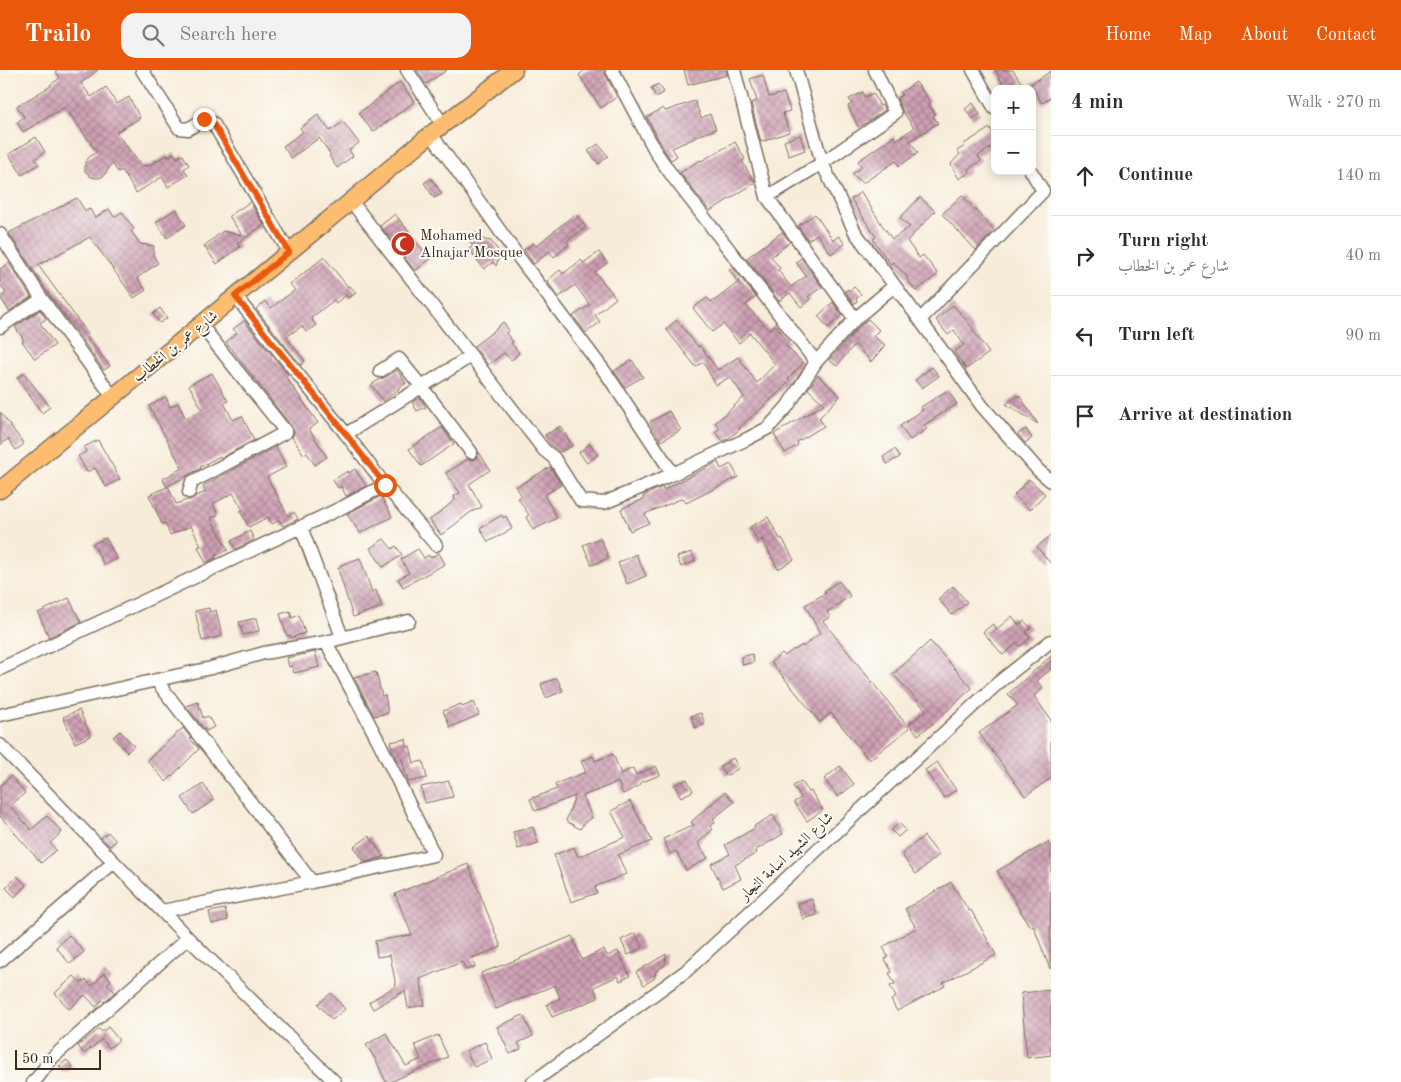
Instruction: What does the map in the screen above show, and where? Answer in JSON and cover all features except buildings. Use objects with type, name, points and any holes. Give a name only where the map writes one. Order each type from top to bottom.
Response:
[{"type":"main road","name":"شارع عمر بن الخطاب","points":[[0,490],[351,202],[437,129],[514,70]]},
{"type":"street","points":[[142,70],[179,128],[188,129],[204,119],[213,123],[289,252]]},
{"type":"street","points":[[407,70],[437,129],[520,259],[608,376],[673,474]]},
{"type":"street","points":[[612,70],[657,154],[673,177],[816,362]]},
{"type":"street","points":[[734,70],[767,197],[855,319]]},
{"type":"street","points":[[796,70],[822,163],[855,232],[982,406],[1038,470],[1051,481]]},
{"type":"street","points":[[767,197],[822,163],[895,113],[875,70]]},
{"type":"street","points":[[973,70],[991,102]]},
{"type":"street","points":[[920,320],[1042,191],[1033,175]]},
{"type":"street","points":[[351,202],[544,450],[554,458],[581,501],[604,503],[673,474],[747,440],[768,428],[787,407],[816,362],[855,319],[894,286]]},
{"type":"street","points":[[0,234],[42,299],[113,397]]},
{"type":"street","points":[[235,296],[385,485],[436,545]]},
{"type":"street","points":[[0,327],[42,299]]},
{"type":"street","points":[[188,492],[192,482],[286,432],[200,324]]},
{"type":"street","points":[[346,434],[471,356]]},
{"type":"street","points":[[380,371],[399,359],[472,452]]},
{"type":"street","points":[[0,669],[343,507],[385,485]]},
{"type":"street","points":[[301,526],[342,637]]},
{"type":"street","points":[[0,715],[211,668],[264,653],[326,642],[409,622]]},
{"type":"street","name":"شارع الشهيد اسامة النجار","points":[[533,1082],[686,971],[998,683],[1051,641]]},
{"type":"street","points":[[162,911],[312,882],[434,855],[379,742],[326,642]]},
{"type":"street","points":[[156,680],[312,882]]},
{"type":"street","points":[[0,745],[188,938],[335,1082]]},
{"type":"street","points":[[0,961],[114,862]]},
{"type":"street","points":[[33,1082],[52,1058],[188,938]]},
{"type":"place","name":"Mohamed Alnajar Mosque","points":[[403,244]]},
{"type":"route","points":[[204,119],[213,123],[289,252],[235,296],[385,485]]}]
